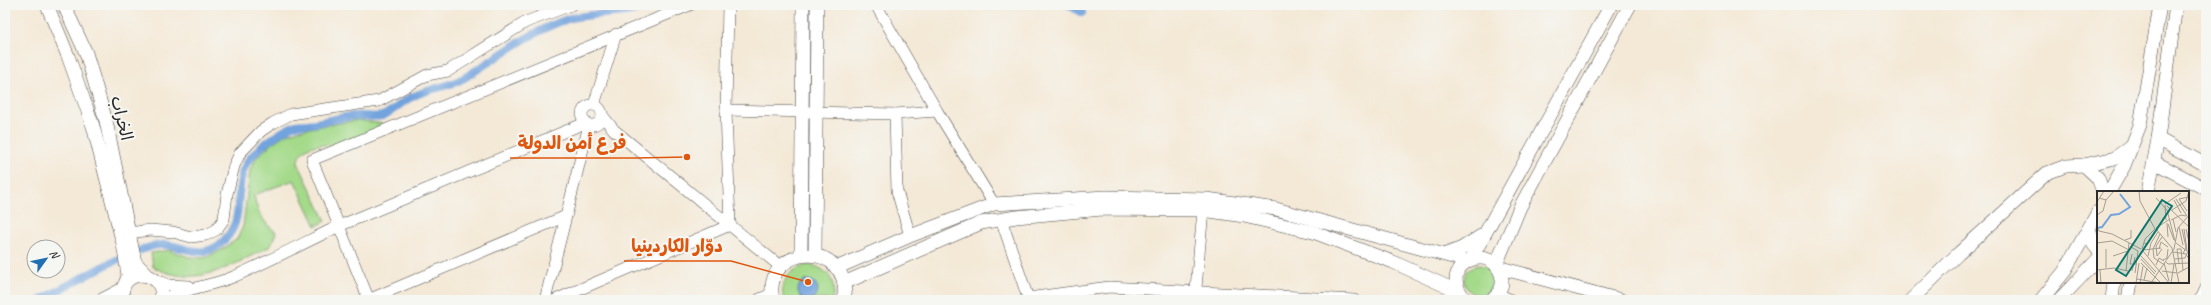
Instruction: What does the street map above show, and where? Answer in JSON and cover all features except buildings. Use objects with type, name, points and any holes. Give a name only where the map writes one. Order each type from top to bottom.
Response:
[{"type":"main road","points":[[47,5],[68,56],[93,126],[128,240],[131,263],[124,290]]},
{"type":"main road","name":"الخراب","points":[[64,5],[86,53],[106,121],[128,240]]},
{"type":"main road","points":[[801,255],[803,5]]},
{"type":"main road","points":[[815,255],[817,5]]},
{"type":"main road","points":[[1464,298],[1456,284],[1456,275],[1460,267],[1469,260],[1611,5]]},
{"type":"main road","points":[[1499,298],[1502,281],[1497,266],[1520,207],[1630,5]]},
{"type":"main road","points":[[2110,191],[2124,166],[2140,125],[2160,5]]},
{"type":"main road","points":[[2148,191],[2158,139],[2176,5]]},
{"type":"main road","points":[[2158,139],[2206,165]]},
{"type":"main road","points":[[1911,300],[1958,254],[2046,173],[2066,166],[2084,165],[2114,158],[2132,146]]},
{"type":"main road","points":[[2154,162],[2206,189]]},
{"type":"main road","points":[[2084,165],[2098,178],[2103,191]]},
{"type":"main road","points":[[836,268],[910,236],[994,204],[1105,197],[1207,199],[1276,209],[1469,260],[1484,258],[1497,266],[1621,300]]},
{"type":"main road","points":[[844,283],[982,223],[1102,209],[1203,210],[1244,216],[1313,232],[1393,262],[1464,298]]},
{"type":"main road","points":[[2041,300],[2064,272],[2097,214]]},
{"type":"main road","points":[[2089,229],[2094,245],[2097,249]]},
{"type":"main road","points":[[1446,254],[1470,244],[1484,233]]},
{"type":"main road","points":[[768,298],[781,266],[790,259],[801,255],[815,255],[827,260],[836,268],[844,283],[844,300]]},
{"type":"main road","points":[[2064,298],[2097,260]]},
{"type":"main road","points":[[131,263],[151,277],[160,288],[162,300]]},
{"type":"main road","points":[[102,300],[124,290],[136,276],[151,277]]},
{"type":"main road","points":[[2112,300],[2114,283]]},
{"type":"main road","points":[[2128,300],[2131,283]]},
{"type":"street","points":[[128,240],[150,230],[173,232],[191,237],[206,235],[216,230],[224,219],[228,187],[234,166],[240,153],[261,131],[273,123],[292,114],[379,101],[427,75],[448,71],[526,22],[571,5]]},
{"type":"street","points":[[566,216],[368,300],[340,226],[312,160],[616,34],[690,5]]},
{"type":"street","points":[[728,5],[726,110],[730,225]]},
{"type":"street","points":[[876,5],[936,111],[994,204]]},
{"type":"street","points":[[594,105],[616,34]]},
{"type":"street","points":[[545,300],[587,122],[587,106],[594,105],[600,108],[602,115],[614,130],[781,266]]},
{"type":"street","points":[[726,110],[895,114],[936,111]]},
{"type":"street","points":[[895,114],[897,191],[910,236]]},
{"type":"street","points":[[162,300],[176,293],[208,286],[233,277],[340,226],[568,129],[587,122],[600,121],[602,115]]},
{"type":"street","points":[[587,122],[614,130]]},
{"type":"street","points":[[1195,296],[1203,210]]},
{"type":"street","points":[[1001,220],[1026,299],[1109,287],[1195,296],[1354,300]]},
{"type":"street","points":[[555,300],[730,225]]},
{"type":"street","points":[[151,277],[169,285],[208,286]]},
{"type":"street","points":[[2200,300],[2206,287]]},
{"type":"green space","points":[[358,120],[384,124],[383,127],[342,146],[336,147],[320,145],[311,147],[303,151],[299,158],[298,163],[326,221],[316,226],[294,180],[254,195],[261,216],[276,232],[271,246],[228,267],[200,275],[185,276],[169,273],[153,267],[151,253],[169,250],[189,257],[205,258],[221,250],[237,239],[243,226],[250,170],[256,158],[271,144],[286,134],[299,130]]},
{"type":"green space","points":[[809,265],[821,269],[830,276],[833,287],[832,300],[801,298],[803,300],[784,300],[783,287],[788,276],[797,269]]},
{"type":"green space","points":[[1479,265],[1485,266],[1493,274],[1493,286],[1485,294],[1479,295],[1473,294],[1465,286],[1464,280],[1465,274],[1473,266]]},
{"type":"water","points":[[804,280],[812,280],[818,286],[818,294],[812,300],[804,300],[798,294],[798,286]]},
{"type":"waterway","points":[[41,300],[109,263],[153,246],[170,245],[194,251],[202,251],[211,250],[219,245],[228,237],[233,228],[238,209],[241,178],[247,162],[265,144],[293,126],[348,117],[382,116],[406,100],[423,92],[451,84],[464,78],[513,46],[551,25],[565,20],[585,16],[631,11],[646,5]]},
{"type":"waterway","points":[[1069,5],[1082,13]]},
{"type":"place","name":"فرع أمن الدولة","points":[[687,157]]},
{"type":"place","name":"دوّار الكاردينيا","points":[[808,282]]}]
